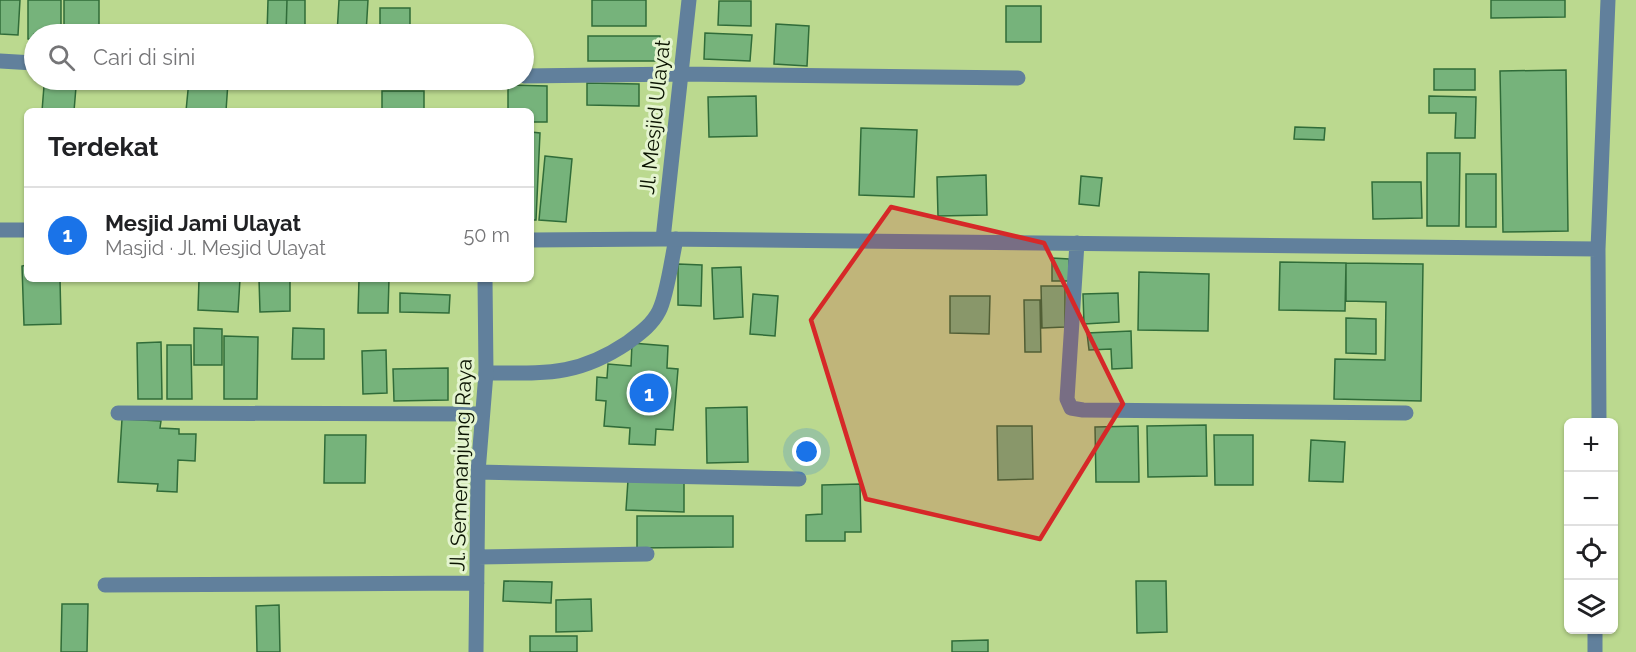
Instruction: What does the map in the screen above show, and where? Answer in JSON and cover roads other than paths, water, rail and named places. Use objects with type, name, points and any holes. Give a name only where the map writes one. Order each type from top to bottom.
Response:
[{"type":"street","name":"Jl. Mesjid Ulayat","points":[[486,373],[551,373],[583,366],[609,355],[643,332],[660,309],[669,239],[681,74],[689,0]]},
{"type":"street","points":[[1599,418],[1598,249],[1608,0]]},
{"type":"street","points":[[0,61],[24,62]]},
{"type":"street","points":[[534,75],[681,74],[1018,78]]},
{"type":"street","points":[[0,230],[24,230]]},
{"type":"street","points":[[534,240],[669,239],[1598,249]]},
{"type":"street","points":[[1077,243],[1067,399],[1071,408],[1083,410],[1406,413]]},
{"type":"street","name":"Jl. Semenanjung Raya","points":[[476,652],[478,472],[486,373],[485,282]]},
{"type":"street","points":[[118,413],[482,414]]},
{"type":"street","points":[[478,472],[799,480]]},
{"type":"street","points":[[477,557],[647,555]]},
{"type":"street","points":[[105,585],[477,583]]},
{"type":"street","points":[[1595,634],[1595,652]]},
{"type":"place","name":"Mesjid Jami Ulayat","points":[[649,393]]}]
